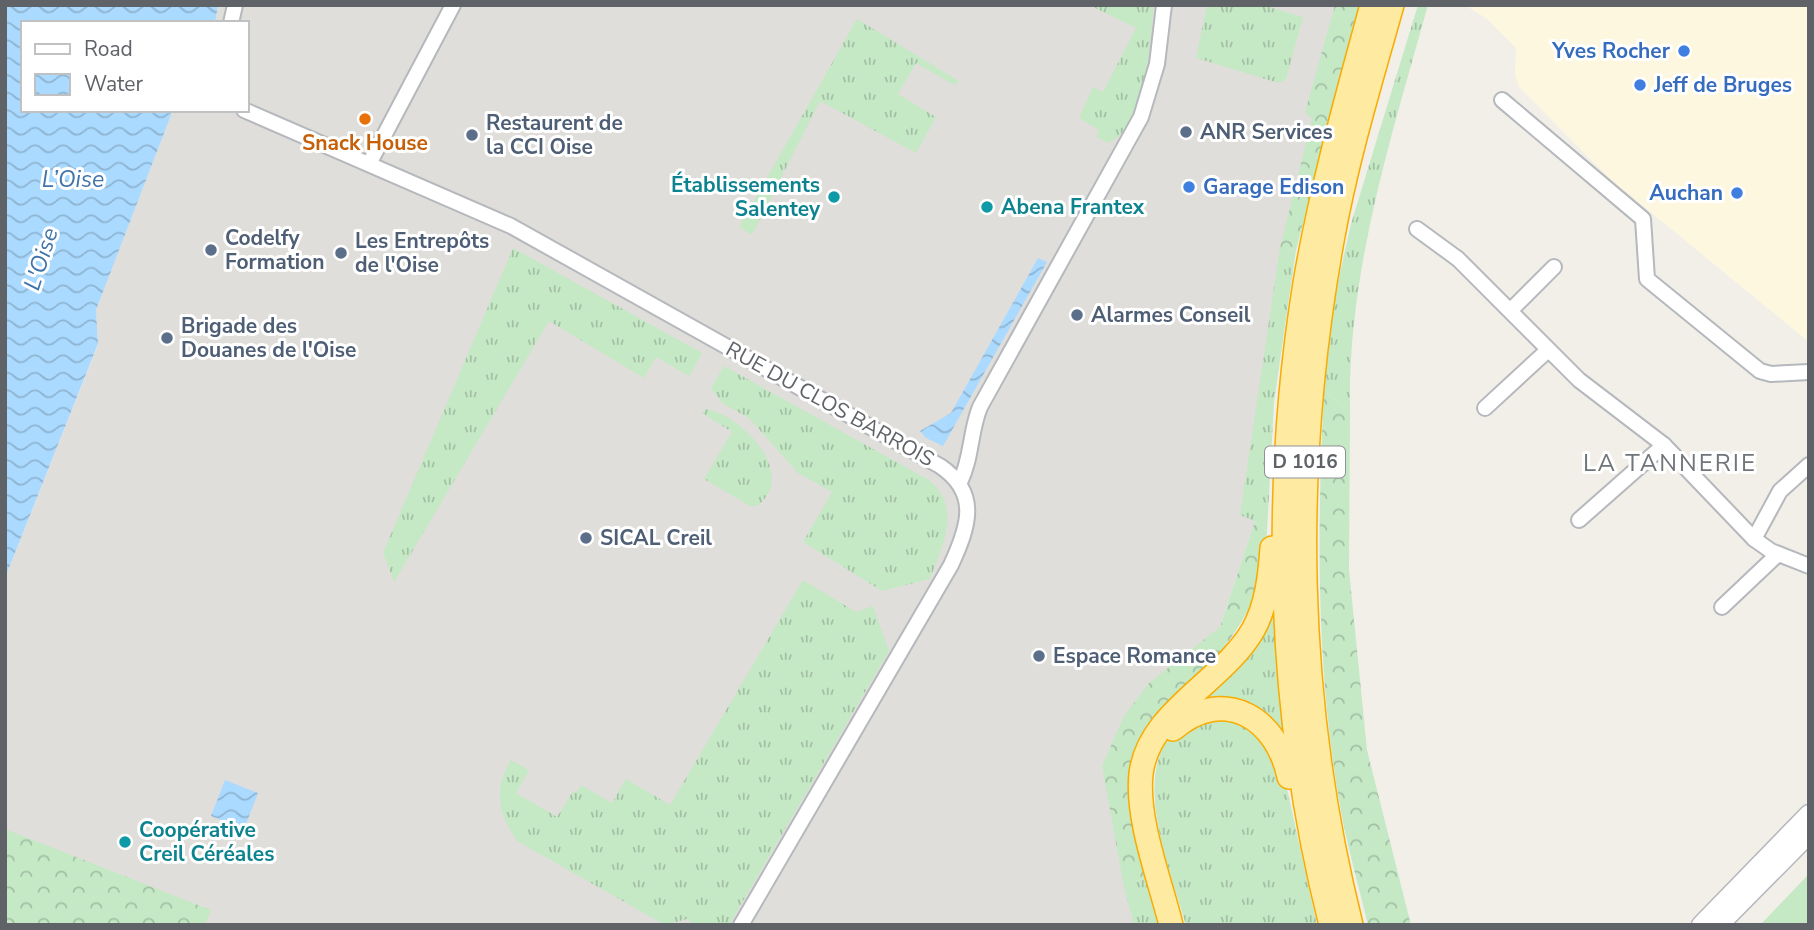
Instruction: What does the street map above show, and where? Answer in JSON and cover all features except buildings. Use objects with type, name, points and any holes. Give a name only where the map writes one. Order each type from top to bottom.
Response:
[{"type":"highway","name":"D 1016","points":[[1171,925],[1142,806],[1144,756],[1160,728],[1233,658],[1260,616],[1268,587],[1276,496],[1315,229],[1334,144],[1372,5]]},
{"type":"highway","name":"D 1016","points":[[1351,925],[1321,776],[1308,668],[1304,556],[1305,461],[1311,385],[1325,279],[1342,196],[1392,5]]},
{"type":"highway","name":"D 1016","points":[[1342,196],[1405,5]]},
{"type":"highway","name":"D 1016","points":[[1289,417],[1284,521],[1289,659],[1304,794],[1330,920]]},
{"type":"highway","name":"D 1016","points":[[1181,925],[1152,814],[1151,767],[1159,746],[1174,728],[1191,717],[1212,711],[1249,716],[1266,727],[1279,744],[1302,835],[1330,920]]},
{"type":"street","points":[[369,164],[453,5]]},
{"type":"street","points":[[741,925],[955,555],[967,512],[967,496],[960,482],[968,463],[973,426],[980,407],[1140,117],[1157,64],[1164,5]]},
{"type":"street","points":[[1502,100],[1643,219],[1647,279],[1760,371],[1771,374],[1809,372]]},
{"type":"street","name":"RUE DU CLOS BARROIS","points":[[248,112],[511,226],[940,466],[960,482]]},
{"type":"street","points":[[1416,229],[1458,259],[1579,380],[1664,445],[1754,539],[1778,554],[1809,566]]},
{"type":"street","points":[[1511,310],[1554,267]]},
{"type":"street","points":[[1485,408],[1548,350]]},
{"type":"street","points":[[1579,520],[1664,445]]},
{"type":"street","points":[[1754,539],[1780,491],[1809,465]]},
{"type":"street","points":[[1722,607],[1778,554]]},
{"type":"street","points":[[1700,925],[1809,814]]},
{"type":"street","points":[[1719,925],[1809,834]]},
{"type":"shaded area","points":[[218,5],[1348,5],[1279,284],[1255,521],[1220,627],[1102,766],[1140,925],[5,925],[5,578],[98,345],[96,310],[172,112],[248,112],[248,21],[215,21]]},
{"type":"shaded area","name":"Auchan","points":[[1465,5],[1809,5],[1809,342],[1609,178],[1519,87],[1515,75],[1516,48],[1487,19]]},
{"type":"green space","points":[[1089,5],[1154,5],[1148,61],[1139,101],[1122,133],[1109,143],[1096,137],[1099,130],[1079,118],[1093,87],[1103,92],[1136,28]]},
{"type":"green space","points":[[1207,5],[1262,5],[1303,17],[1286,79],[1279,83],[1196,58]]},
{"type":"green space","points":[[1335,5],[1360,5],[1296,250],[1280,248],[1312,119],[1305,112]]},
{"type":"green space","points":[[1418,5],[1428,5],[1386,156],[1364,257],[1351,359],[1350,411],[1324,391],[1333,304],[1351,224]]},
{"type":"green space","points":[[857,19],[959,81],[954,85],[916,63],[898,94],[936,117],[916,153],[820,101],[752,235],[739,227]]},
{"type":"green space","points":[[513,248],[702,353],[689,376],[656,357],[644,378],[549,321],[394,582],[383,553]]},
{"type":"green space","points":[[1280,248],[1296,250],[1274,402],[1267,532],[1255,521],[1240,515]]},
{"type":"green space","points":[[724,366],[929,480],[945,502],[947,514],[944,540],[930,579],[882,591],[803,542],[832,492],[798,473],[749,418],[722,403],[711,388]]},
{"type":"green space","points":[[1324,391],[1350,411],[1349,570],[1367,750],[1411,925],[1368,925],[1339,800],[1326,699],[1320,596]]},
{"type":"green space","points":[[706,409],[735,422],[749,434],[769,463],[772,479],[768,493],[757,506],[750,506],[704,479],[732,432],[702,413]]},
{"type":"green space","points":[[1255,521],[1267,532],[1260,580],[1252,602],[1214,660],[1151,728],[1150,875],[1124,887],[1102,766],[1124,716],[1149,683],[1220,627]]},
{"type":"green space","points":[[803,580],[856,612],[873,606],[889,651],[729,925],[694,925],[687,919],[665,925],[517,841],[500,801],[502,782],[511,760],[529,770],[516,793],[557,817],[573,791],[576,793],[581,785],[612,803],[626,779],[670,805]]},
{"type":"green space","points":[[1274,604],[1286,737],[1277,727],[1196,707]]},
{"type":"green space","points":[[1196,719],[1245,719],[1282,766],[1317,925],[1186,925],[1159,829],[1155,778],[1159,756],[1170,738]]},
{"type":"green space","points":[[5,829],[211,910],[205,925],[5,925]]},
{"type":"green space","points":[[1809,874],[1809,925],[1760,925]]},
{"type":"green space","points":[[1150,875],[1162,925],[1134,925],[1124,887]]},
{"type":"water","name":"L’Oise","points":[[5,5],[218,5],[215,21],[21,21],[21,112],[172,112],[96,310],[98,344],[5,578]]},
{"type":"water","points":[[1038,258],[1047,262],[943,446],[926,438],[920,431],[951,413]]},
{"type":"water","points":[[225,780],[258,793],[244,829],[211,816]]},
{"type":"place","name":"Yves Rocher","points":[[1684,51]]},
{"type":"place","name":"Jeff de Bruges","points":[[1640,85]]},
{"type":"place","name":"Snack House","points":[[365,119]]},
{"type":"place","name":"ANR Services","points":[[1186,132]]},
{"type":"place","name":"Restaurent de la CCI Oise","points":[[472,135]]},
{"type":"place","name":"Garage Edison","points":[[1189,187]]},
{"type":"place","name":"Auchan","points":[[1737,193]]},
{"type":"place","name":"Établissements Salentey","points":[[834,197]]},
{"type":"place","name":"Abena Frantex","points":[[987,207]]},
{"type":"place","name":"Codelfy Formation","points":[[211,250]]},
{"type":"place","name":"Les Entrepôts de l'Oise","points":[[341,253]]},
{"type":"place","name":"Alarmes Conseil","points":[[1077,315]]},
{"type":"place","name":"Brigade des Douanes de l'Oise","points":[[167,338]]},
{"type":"place","name":"SICAL Creil","points":[[586,538]]},
{"type":"place","name":"Espace Romance","points":[[1039,656]]},
{"type":"place","name":"Coopérative Creil Céréales","points":[[125,842]]},
{"type":"district","name":"LA TANNERIE","points":[[1670,463]]},
{"type":"water label","name":"L'Oise","points":[[41,259]]}]
